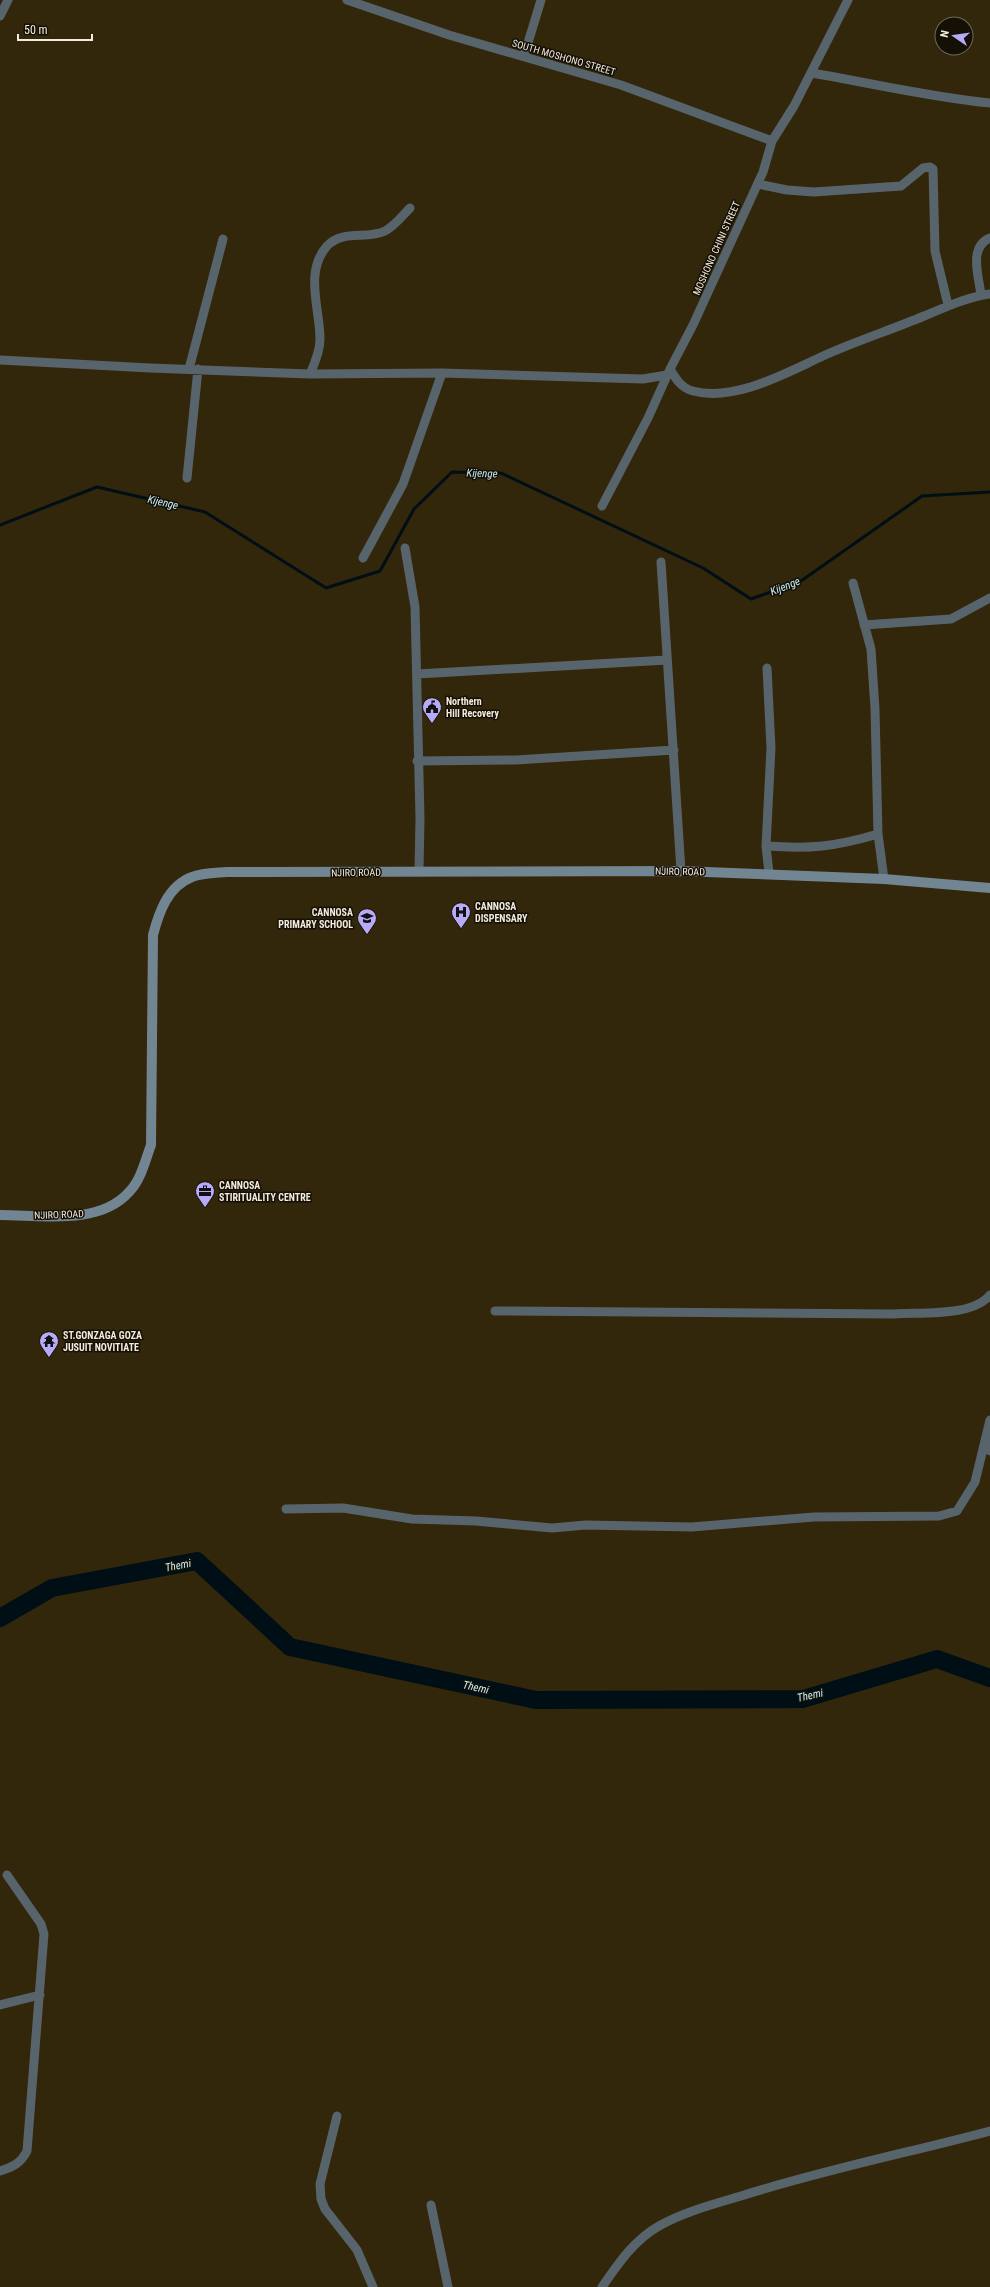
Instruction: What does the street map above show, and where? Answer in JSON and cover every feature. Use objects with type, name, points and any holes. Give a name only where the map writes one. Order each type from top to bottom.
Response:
[{"type":"street","points":[[0,16],[8,0]]},
{"type":"street","name":"SOUTH MOSHONO STREET","points":[[347,0],[449,35],[621,85],[772,141]]},
{"type":"street","points":[[524,56],[541,0]]},
{"type":"street","name":"MOSHONO CHINI STREET","points":[[602,506],[648,418],[668,372],[693,325],[758,184],[767,162],[772,141],[794,106],[812,73],[848,0]]},
{"type":"street","points":[[812,73],[868,82],[906,92],[990,103]]},
{"type":"street","points":[[758,184],[787,190],[814,192],[901,186],[923,168],[930,167],[933,169],[934,181],[935,251],[948,305]]},
{"type":"street","points":[[310,374],[320,340],[315,282],[321,257],[328,246],[338,239],[354,234],[372,234],[385,231],[410,208]]},
{"type":"street","points":[[0,360],[310,374],[442,373],[643,379],[668,372],[684,388],[693,391],[708,393],[738,390],[774,380],[823,356],[948,305],[986,294],[976,260],[978,248],[983,241],[990,238]]},
{"type":"street","points":[[187,478],[193,369],[224,239]]},
{"type":"street","points":[[363,558],[403,484],[442,373]]},
{"type":"street","points":[[405,548],[415,607],[417,761],[420,818],[419,870]]},
{"type":"street","points":[[662,562],[681,871]]},
{"type":"street","points":[[853,583],[871,649],[874,680],[878,834],[884,879]]},
{"type":"street","points":[[864,625],[951,619],[990,598]]},
{"type":"street","points":[[417,674],[667,660]]},
{"type":"street","points":[[768,668],[771,748],[766,846],[769,873]]},
{"type":"street","points":[[417,761],[516,760],[674,750]]},
{"type":"street","points":[[766,846],[818,848],[845,844],[878,834]]},
{"type":"street","name":"NJIRO ROAD","points":[[0,1215],[74,1215],[94,1212],[110,1207],[129,1192],[141,1174],[151,1145],[153,935],[159,912],[177,888],[192,876],[227,872],[334,873],[419,870],[681,871],[769,873],[884,879],[990,888]]},
{"type":"street","points":[[495,1311],[894,1314],[949,1311],[975,1307],[990,1295]]},
{"type":"street","points":[[286,1509],[317,1506],[343,1508],[412,1519],[476,1521],[552,1528],[586,1525],[692,1527],[814,1517],[939,1516],[957,1511],[966,1499],[975,1482],[986,1431],[990,1420]]},
{"type":"street","points":[[986,1431],[990,1451]]},
{"type":"street","points":[[0,2171],[14,2166],[23,2159],[27,2151],[44,1934],[41,1924],[7,1875]]},
{"type":"street","points":[[0,2005],[40,1995]]},
{"type":"street","points":[[337,2116],[320,2184],[321,2199],[325,2209],[357,2250],[373,2287]]},
{"type":"street","points":[[602,2287],[623,2257],[642,2239],[659,2226],[692,2212],[781,2183],[990,2131]]},
{"type":"street","points":[[431,2205],[448,2287]]},
{"type":"waterway","name":"Kijenge","points":[[0,525],[97,487],[205,512],[326,588],[380,571],[414,509],[452,472],[501,473],[703,568],[751,599],[801,581],[922,496],[990,492]]},
{"type":"waterway","name":"Themi","points":[[0,1618],[52,1588],[197,1561],[290,1647],[536,1700],[803,1699],[937,1659],[990,1678]]},
{"type":"place","name":"Northern Hill Recovery","points":[[432,724]]},
{"type":"place","name":"CANNOSA DISPENSARY","points":[[461,929]]},
{"type":"place","name":"CANNOSA PRIMARY SCHOOL","points":[[367,935]]},
{"type":"place","name":"CANNOSA STIRITUALITY CENTRE","points":[[205,1208]]},
{"type":"place","name":"ST.GONZAGA GOZA JUSUIT NOVITIATE","points":[[49,1358]]}]
